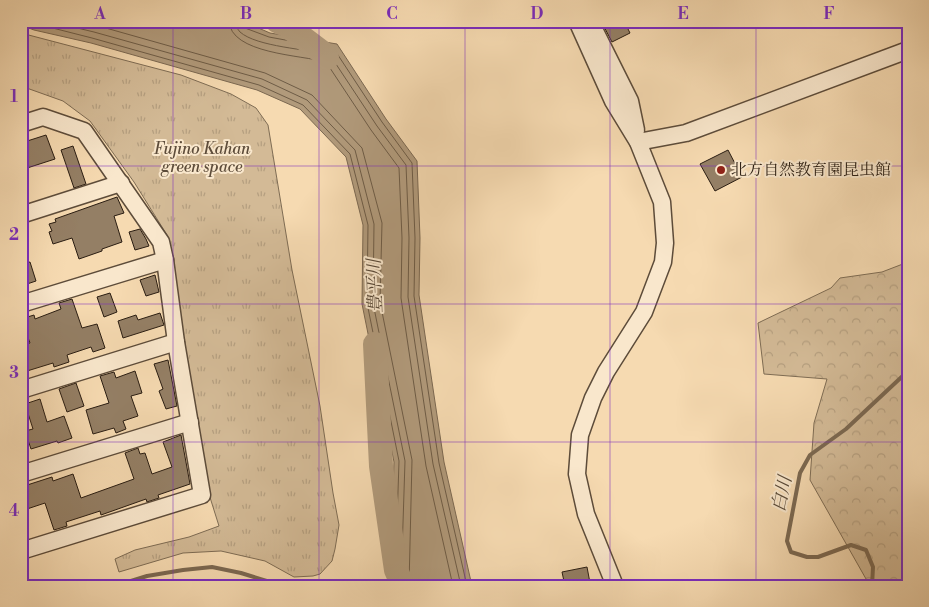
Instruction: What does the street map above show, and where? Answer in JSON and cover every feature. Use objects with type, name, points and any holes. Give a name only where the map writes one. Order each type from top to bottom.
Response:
[{"type":"street","points":[[577,21],[614,102],[638,142],[662,202],[665,243],[663,262],[644,312],[606,372],[593,398],[580,435],[577,474],[586,514],[615,586]]},
{"type":"street","points":[[590,21],[630,101],[638,142]]},
{"type":"street","points":[[638,142],[686,133],[908,50]]},
{"type":"street","points":[[21,124],[43,117],[84,131],[161,242],[202,495],[21,551]]},
{"type":"street","points":[[21,215],[121,183]]},
{"type":"street","points":[[21,304],[165,260]]},
{"type":"street","points":[[21,390],[176,342]]},
{"type":"street","points":[[21,474],[190,422]]},
{"type":"green space","name":"Fujino Kahan green space","points":[[21,33],[181,75],[231,94],[256,108],[268,125],[292,270],[320,406],[339,525],[332,561],[320,574],[294,577],[265,561],[221,551],[183,553],[119,572],[115,559],[135,550],[189,537],[219,526],[208,491],[167,235],[134,182],[90,121],[63,101],[21,86]]},
{"type":"green space","points":[[908,262],[908,586],[870,586],[810,480],[814,423],[827,379],[764,374],[758,323],[831,288],[840,278],[882,272]]},
{"type":"water","points":[[21,21],[242,21],[270,33],[337,44],[386,119],[417,161],[420,238],[419,295],[444,462],[472,586],[390,586],[394,462],[362,304],[363,225],[346,157],[300,109],[257,90],[91,43],[34,30],[21,25]]},
{"type":"building","points":[[601,21],[624,21],[630,33],[612,42]]},
{"type":"building","points":[[46,135],[55,159],[21,170],[21,143]]},
{"type":"building","points":[[73,146],[86,184],[74,188],[61,150]]},
{"type":"building","name":"北方自然教育園昆虫館","points":[[728,150],[742,177],[715,191],[700,164]]},
{"type":"building","points":[[117,197],[124,213],[114,216],[122,242],[79,259],[72,238],[53,244],[49,232],[52,231],[49,224],[56,222],[55,219]]},
{"type":"building","points":[[140,229],[149,246],[135,250],[129,232]]},
{"type":"building","points":[[30,262],[36,281],[21,286],[21,264]]},
{"type":"building","points":[[155,275],[159,292],[146,296],[140,280]]},
{"type":"building","points":[[110,293],[117,312],[104,317],[97,297]]},
{"type":"building","points":[[72,299],[82,328],[97,324],[105,348],[93,352],[91,347],[67,355],[69,362],[54,367],[53,363],[27,371],[21,354],[21,346],[30,343],[21,319],[34,315],[35,319],[61,309],[59,303]]},
{"type":"building","points":[[160,313],[164,325],[123,338],[118,321],[136,315],[138,320]]},
{"type":"building","points":[[168,360],[177,406],[166,409],[159,391],[163,389],[154,364]]},
{"type":"building","points":[[135,371],[142,393],[131,396],[138,416],[123,421],[126,429],[116,433],[114,428],[93,434],[86,410],[109,403],[100,376],[114,372],[116,378]]},
{"type":"building","points":[[76,383],[84,406],[67,412],[59,389]]},
{"type":"building","points":[[40,399],[47,422],[64,416],[72,438],[31,449],[25,431],[33,429],[25,404]]},
{"type":"building","points":[[181,435],[190,484],[158,495],[159,498],[147,502],[146,499],[101,515],[100,511],[66,522],[67,526],[54,530],[45,503],[24,510],[21,502],[21,487],[52,477],[53,481],[73,474],[81,498],[134,479],[125,453],[138,448],[140,454],[145,453],[152,474],[172,467],[163,442]]},
{"type":"building","points":[[587,567],[590,583],[565,586],[562,572]]},
{"type":"waterway","name":"豊平川","points":[[277,21],[286,25],[327,58]]},
{"type":"waterway","name":"豊平川","points":[[286,25],[287,21]]},
{"type":"waterway","name":"豊平川","points":[[375,344],[381,466],[396,570],[403,586]]},
{"type":"waterway","name":"白川","points":[[872,586],[873,567],[866,550],[851,545],[818,557],[807,557],[791,552],[787,541],[800,473],[810,455],[846,429],[908,371]]},
{"type":"waterway","points":[[115,586],[147,576],[212,567],[241,573],[283,586]]},
{"type":"place","name":"北方自然教育園昆虫館","points":[[721,170]]}]
